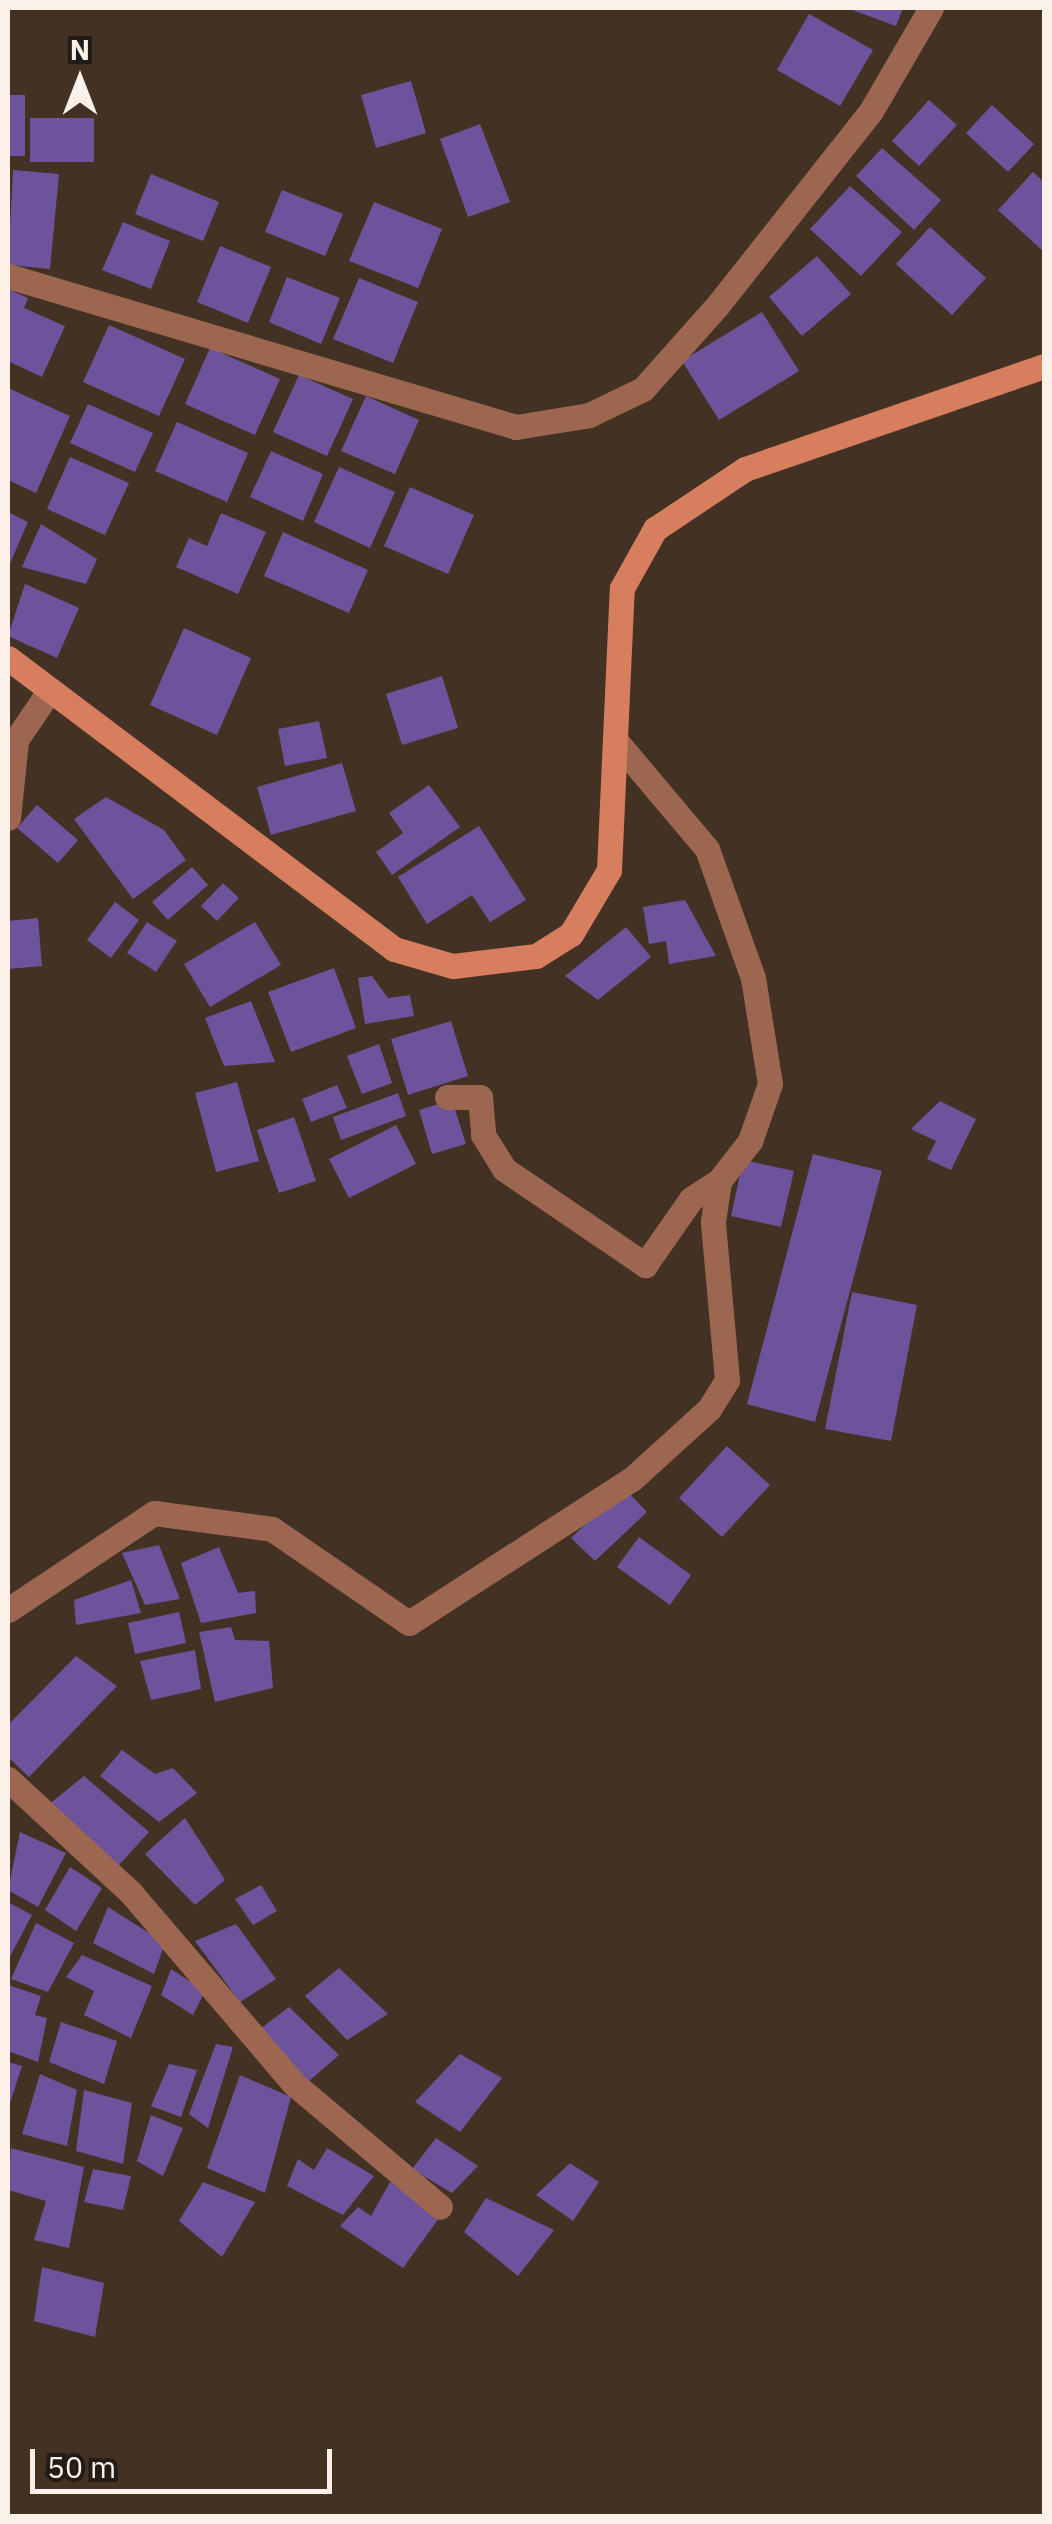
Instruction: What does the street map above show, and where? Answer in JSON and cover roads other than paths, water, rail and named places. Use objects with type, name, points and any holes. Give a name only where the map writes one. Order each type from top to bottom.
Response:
[{"type":"street","points":[[8,276],[516,427],[589,415],[643,388],[717,306],[871,111],[931,8]]},
{"type":"street","points":[[8,658],[47,694],[394,949],[453,966],[536,956],[597,903],[616,826],[622,588],[678,506],[746,470],[1044,366]]},
{"type":"street","points":[[8,818],[16,740],[47,694]]},
{"type":"street","points":[[447,1096],[480,1096],[483,1134],[504,1169],[645,1265],[691,1200],[719,1181],[750,1140],[770,1084],[754,978],[707,849],[617,742]]},
{"type":"street","points":[[8,1610],[154,1512],[272,1529],[396,1621],[424,1619],[632,1478],[709,1409],[727,1380],[713,1222],[719,1181]]},
{"type":"street","points":[[8,1779],[131,1893],[293,2083],[440,2207]]}]
